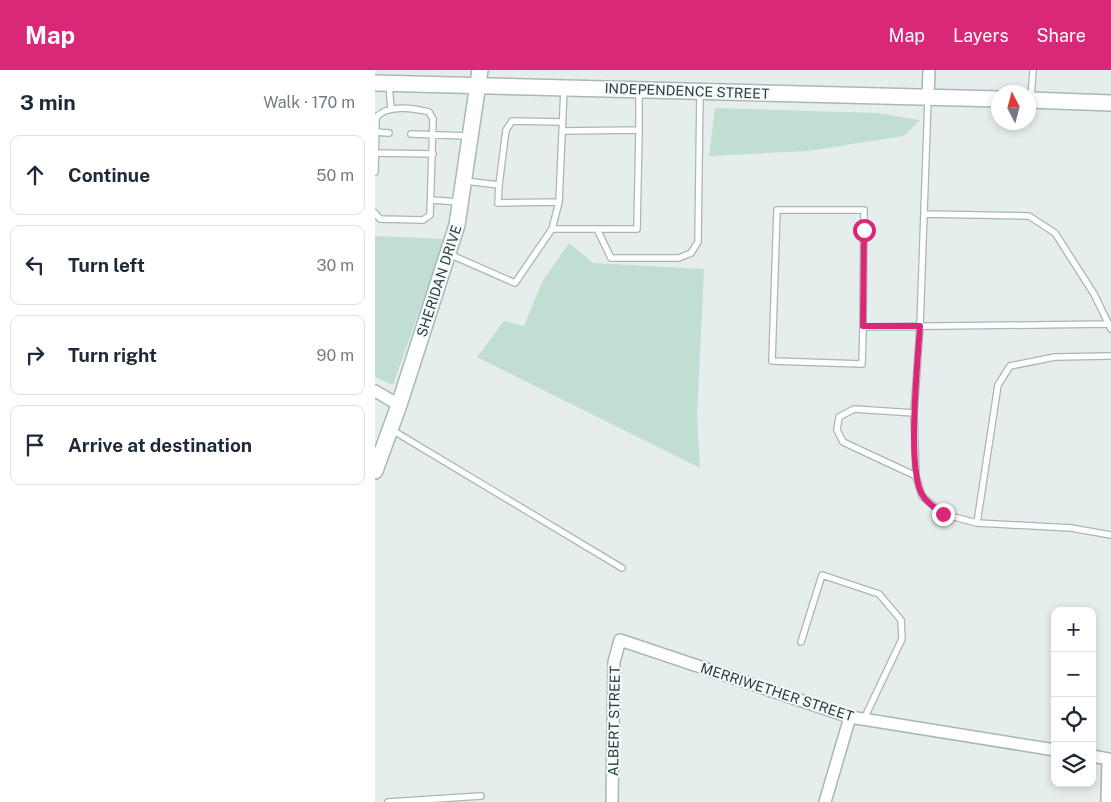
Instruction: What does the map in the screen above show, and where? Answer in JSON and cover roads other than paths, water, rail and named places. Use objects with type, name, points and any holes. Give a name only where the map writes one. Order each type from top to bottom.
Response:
[{"type":"street","points":[[928,97],[929,70]]},
{"type":"street","name":"INDEPENDENCE STREET","points":[[382,83],[479,78],[564,87],[991,99]]},
{"type":"street","name":"SHERIDAN DRIVE","points":[[375,471],[449,254],[462,202],[468,136],[479,78]]},
{"type":"street","points":[[1036,100],[1111,103]]},
{"type":"street","points":[[375,391],[399,405]]},
{"type":"street","name":"MERRIWETHER STREET","points":[[620,640],[850,717],[1051,749]]},
{"type":"street","name":"ALBERT STREET","points":[[612,802],[614,662],[620,640]]},
{"type":"street","points":[[825,802],[850,717]]},
{"type":"street","points":[[1096,757],[1108,759],[1107,802]]},
{"type":"lane","points":[[1032,85],[1033,70]]},
{"type":"lane","points":[[382,83],[391,109]]},
{"type":"lane","points":[[449,254],[515,283],[552,229],[559,202],[564,87]]},
{"type":"lane","points":[[552,229],[637,229],[639,89]]},
{"type":"lane","points":[[597,229],[611,258],[679,258],[691,253],[698,242],[700,91]]},
{"type":"lane","points":[[928,97],[920,326],[914,413],[916,476],[922,496],[943,514],[977,523],[1071,528],[1111,535]]},
{"type":"lane","points":[[375,172],[376,118],[380,112],[391,109],[429,112],[433,119],[432,200],[430,215],[423,220],[381,219],[375,213]]},
{"type":"lane","points":[[559,202],[498,203],[506,130],[512,121],[562,122]]},
{"type":"lane","points":[[562,131],[639,130]]},
{"type":"lane","points":[[376,132],[389,133]]},
{"type":"lane","points":[[411,134],[468,136]]},
{"type":"lane","points":[[375,153],[433,154]]},
{"type":"lane","points":[[465,181],[499,185]]},
{"type":"lane","points":[[432,200],[462,202]]},
{"type":"lane","points":[[777,210],[864,210],[863,326],[862,364],[772,361],[777,210]]},
{"type":"lane","points":[[863,326],[1110,327],[1094,294],[1055,233],[1029,216],[924,214]]},
{"type":"lane","points":[[977,523],[998,385],[1010,366],[1055,357],[1111,356]]},
{"type":"lane","points":[[914,413],[854,409],[839,417],[837,430],[843,442],[916,476]]},
{"type":"lane","points":[[390,429],[622,568]]},
{"type":"lane","points":[[801,642],[822,574],[879,594],[901,620],[902,639],[864,720]]},
{"type":"lane","points":[[388,802],[481,796]]}]
